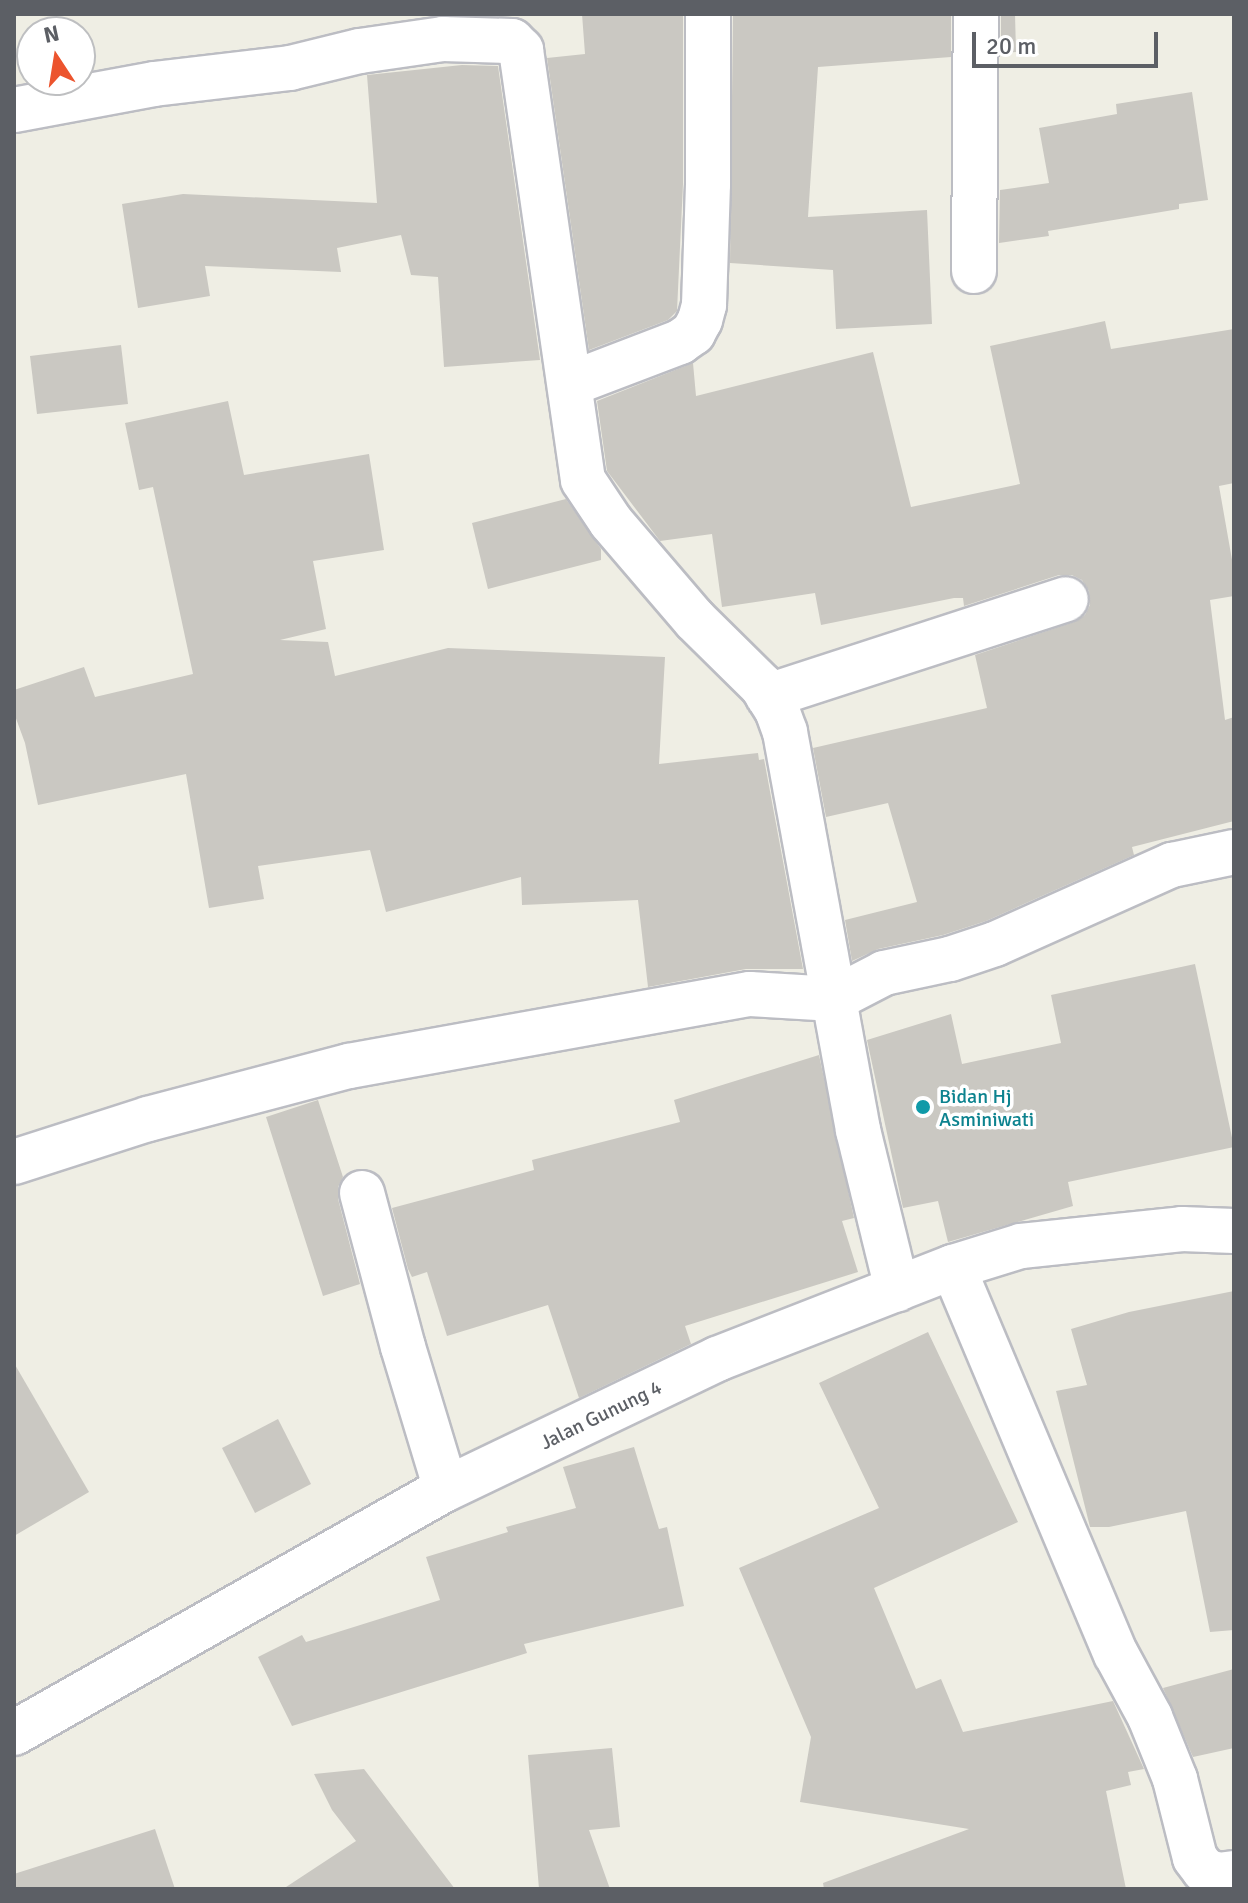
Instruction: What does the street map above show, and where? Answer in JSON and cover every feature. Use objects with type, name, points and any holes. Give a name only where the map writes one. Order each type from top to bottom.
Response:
[{"type":"street","points":[[570,384],[680,342],[693,333],[700,320],[704,305],[708,184],[708,14]]},
{"type":"street","points":[[974,271],[976,14]]},
{"type":"street","points":[[14,110],[154,84],[290,68],[442,27],[512,41],[521,50],[581,469],[591,496],[695,620],[768,696],[785,732],[858,1130],[897,1289]]},
{"type":"street","points":[[768,696],[1066,599]]},
{"type":"street","points":[[14,1162],[148,1119],[349,1066],[750,994],[834,999],[884,973],[950,959],[995,944],[1172,865],[1234,852]]},
{"type":"street","points":[[362,1193],[403,1347],[446,1489]]},
{"type":"street","name":"Jalan Gunung 4","points":[[14,1733],[446,1489],[717,1359],[953,1267],[1036,1244],[1182,1229],[1234,1231]]},
{"type":"street","points":[[953,1267],[1116,1654],[1150,1717],[1175,1779],[1195,1858],[1204,1870],[1218,1875],[1234,1873]]},
{"type":"building","points":[[582,14],[683,14],[683,184],[677,311],[668,320],[589,350],[547,58],[585,54]]},
{"type":"building","points":[[733,14],[951,14],[951,57],[818,67],[808,217],[927,210],[932,324],[836,329],[833,270],[730,263]]},
{"type":"building","points":[[1001,14],[1015,14],[1016,52],[1001,53]]},
{"type":"building","points":[[462,65],[498,66],[540,360],[444,367],[438,277],[411,275],[401,235],[337,248],[341,272],[205,266],[210,296],[138,308],[122,204],[183,194],[377,203],[367,75]]},
{"type":"building","points":[[1192,92],[1208,200],[1179,204],[1179,209],[1048,231],[1049,236],[999,243],[1000,190],[1049,183],[1039,128],[1117,114],[1116,104]]},
{"type":"building","points":[[1105,321],[1111,349],[1234,329],[1234,483],[1219,486],[1234,571],[1234,596],[1210,600],[1225,720],[1234,717],[1234,821],[1132,847],[1134,855],[986,921],[943,935],[878,949],[852,961],[845,920],[917,902],[888,803],[826,817],[813,748],[987,708],[975,655],[1074,622],[1085,615],[1090,605],[1089,591],[1082,580],[1072,575],[1059,575],[964,606],[963,598],[954,598],[821,625],[815,593],[722,607],[712,534],[660,541],[607,471],[597,401],[693,363],[696,396],[873,352],[911,507],[1020,484],[990,346]]},
{"type":"building","points":[[121,345],[128,404],[37,414],[30,356]]},
{"type":"building","points":[[228,401],[244,475],[369,454],[384,550],[313,561],[326,629],[280,640],[328,642],[335,676],[448,648],[665,657],[659,764],[758,753],[759,760],[764,759],[803,969],[746,969],[648,987],[638,900],[522,905],[521,877],[386,912],[370,850],[258,866],[264,899],[209,908],[186,774],[38,805],[25,743],[14,713],[14,690],[84,667],[95,697],[193,674],[153,487],[139,490],[125,423]]},
{"type":"building","points":[[566,499],[601,549],[601,560],[488,589],[472,523]]},
{"type":"building","points":[[1195,964],[1234,1147],[1068,1182],[1073,1206],[948,1242],[938,1201],[903,1208],[867,1040],[951,1014],[962,1064],[1061,1043],[1051,995]]},
{"type":"building","points":[[819,1055],[854,1218],[842,1221],[858,1272],[685,1326],[691,1344],[579,1398],[548,1305],[447,1336],[427,1272],[412,1277],[408,1269],[392,1208],[534,1170],[532,1160],[680,1122],[674,1100]]},
{"type":"building","points":[[318,1100],[343,1177],[338,1187],[338,1199],[360,1284],[323,1296],[266,1117]]},
{"type":"building","points":[[1234,1291],[1234,1630],[1210,1632],[1186,1511],[1109,1527],[1090,1527],[1056,1391],[1087,1385],[1071,1329],[1129,1312]]},
{"type":"building","points":[[928,1332],[1018,1522],[874,1588],[916,1689],[941,1679],[963,1732],[1113,1701],[1144,1769],[1128,1772],[1131,1785],[1106,1791],[1126,1889],[824,1889],[823,1883],[969,1829],[800,1802],[811,1737],[739,1568],[879,1508],[819,1383]]},
{"type":"building","points":[[14,1363],[89,1492],[14,1536]]},
{"type":"building","points":[[278,1419],[311,1484],[255,1513],[222,1448]]},
{"type":"building","points":[[634,1447],[659,1529],[667,1527],[684,1606],[524,1644],[527,1653],[292,1726],[258,1657],[302,1635],[306,1642],[440,1600],[426,1557],[508,1532],[506,1527],[576,1508],[563,1467]]},
{"type":"building","points":[[1234,1669],[1234,1748],[1193,1757],[1163,1688]]},
{"type":"building","points":[[612,1748],[620,1827],[589,1830],[610,1889],[539,1889],[528,1755]]},
{"type":"building","points":[[364,1769],[455,1889],[283,1889],[356,1841],[332,1810],[314,1774]]},
{"type":"building","points":[[155,1829],[175,1889],[14,1889],[14,1874]]},
{"type":"place","name":"Bidan Hj Asminiwati","points":[[923,1107]]}]
